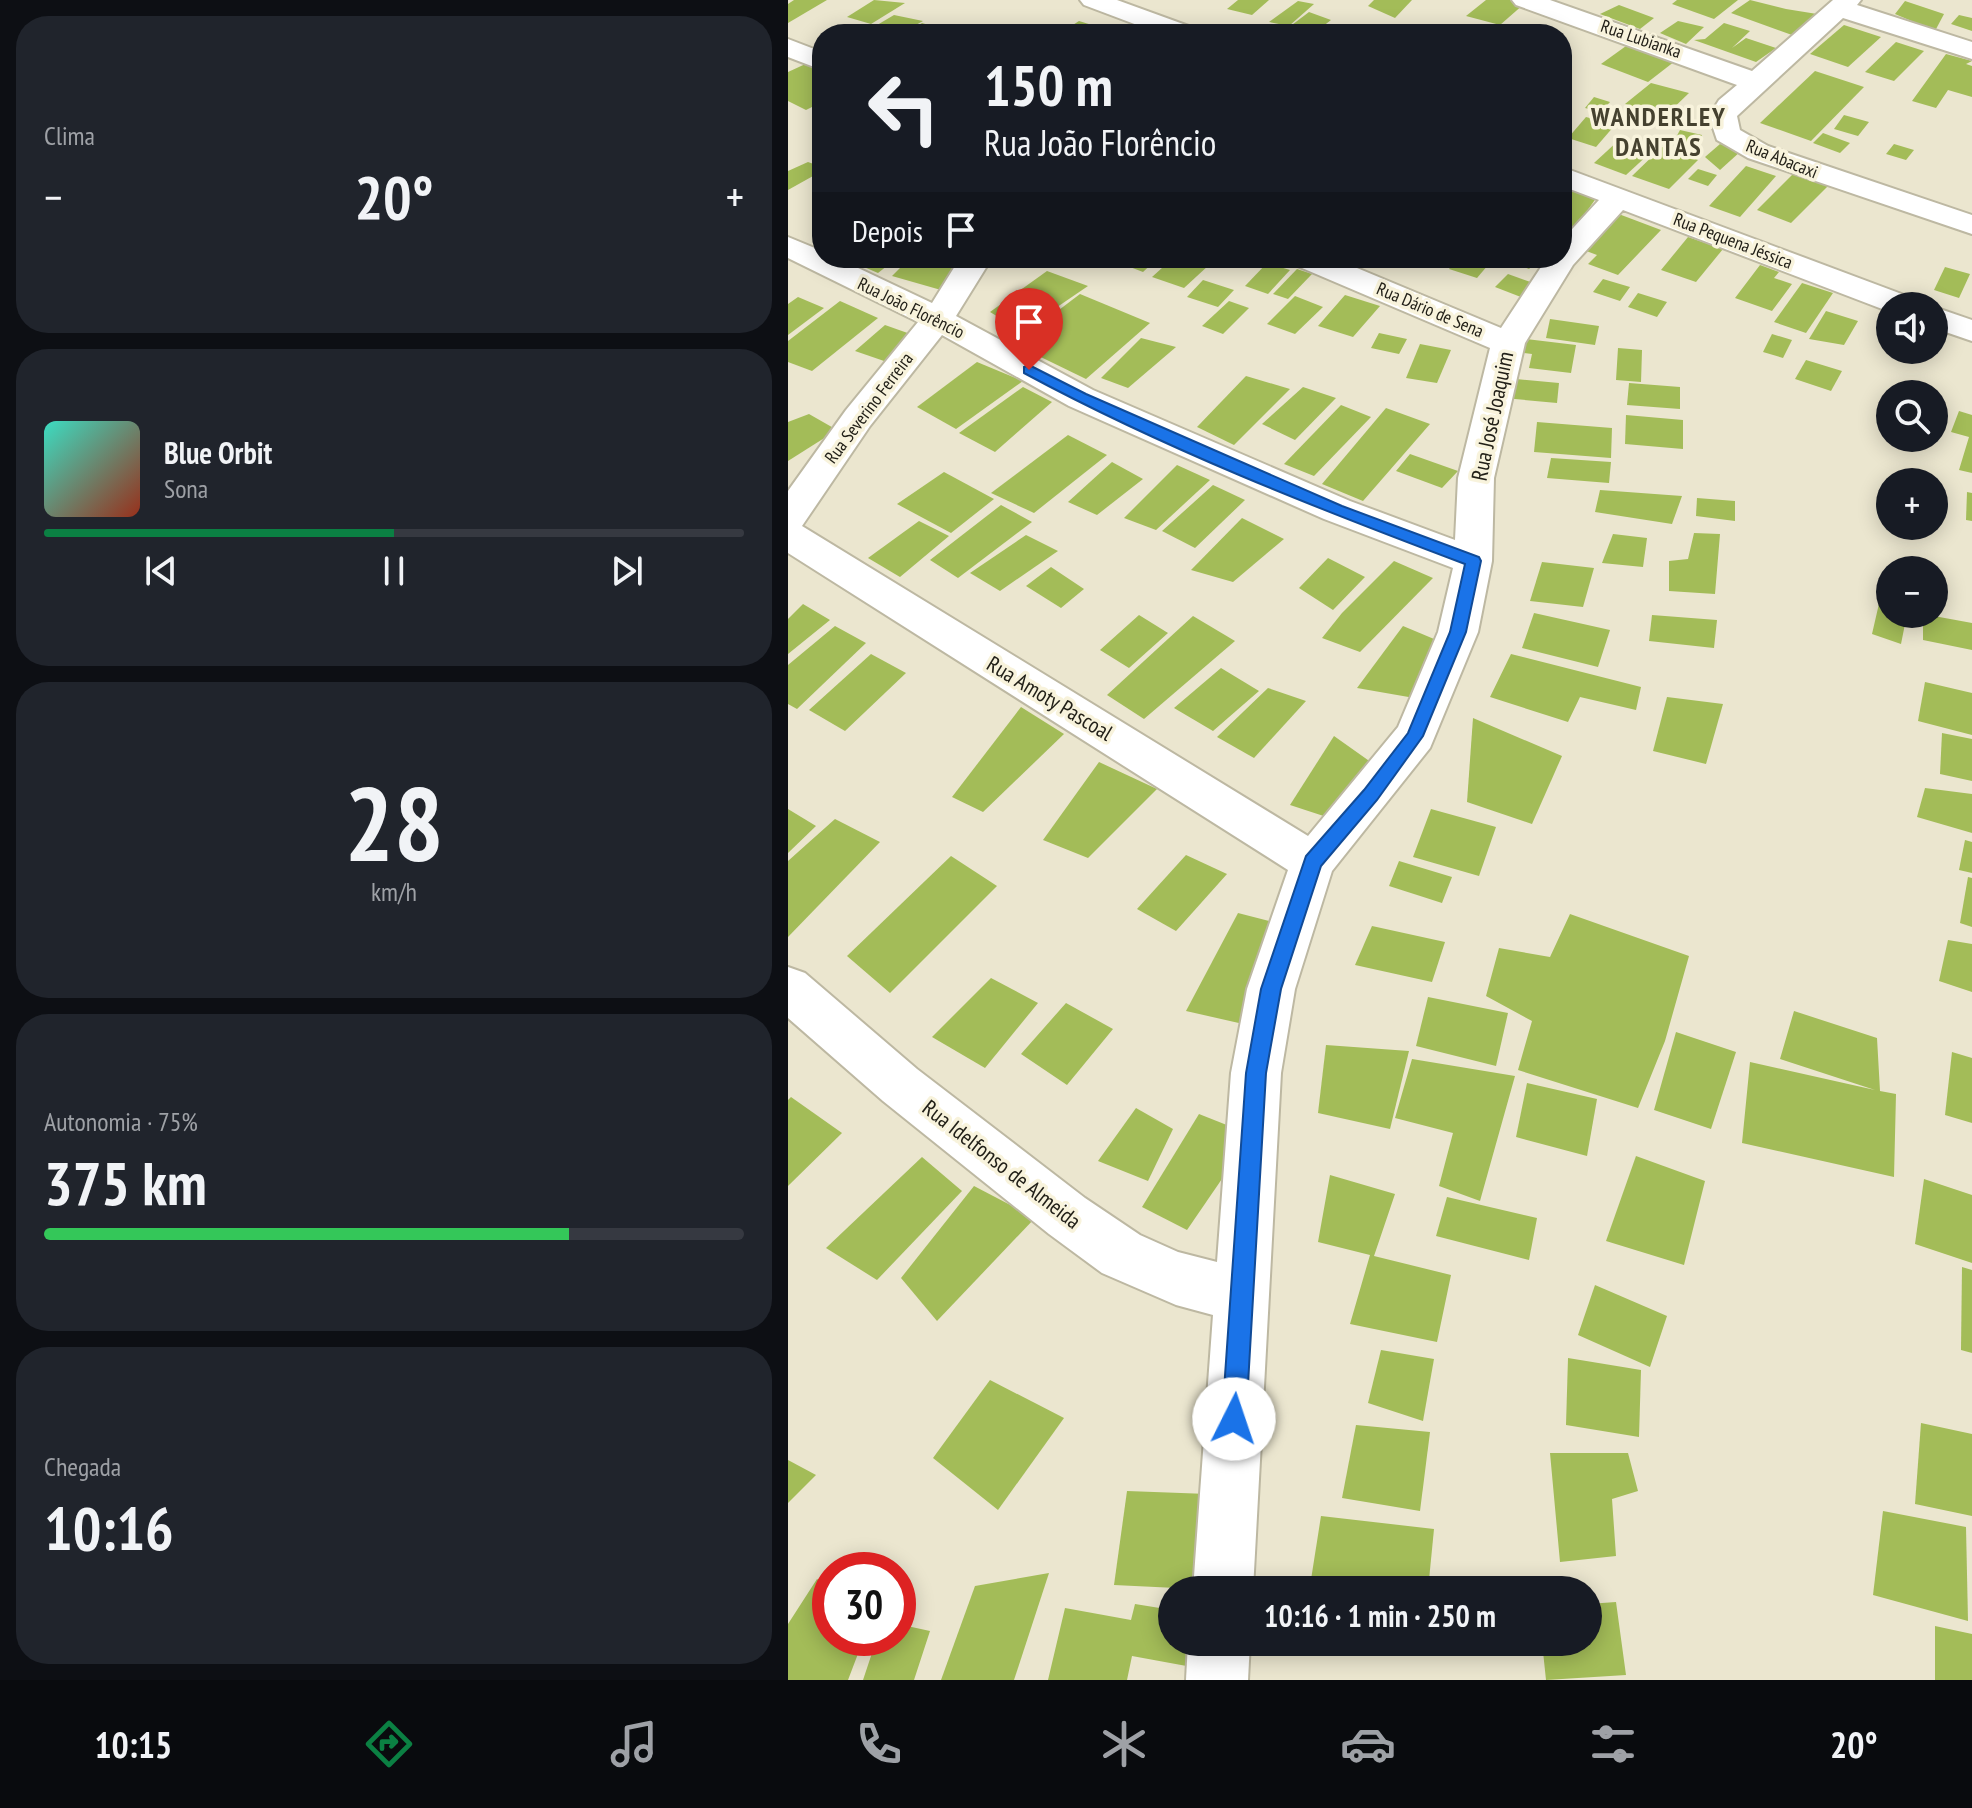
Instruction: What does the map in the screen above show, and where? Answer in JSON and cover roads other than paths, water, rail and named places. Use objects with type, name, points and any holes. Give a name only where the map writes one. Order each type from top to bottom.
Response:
[{"type":"street","points":[[1093,0],[1139,24]]},
{"type":"street","name":"Rua Lubianka","points":[[1525,0],[1728,70],[1755,83]]},
{"type":"street","points":[[1843,4],[1972,51]]},
{"type":"street","name":"Rua Abacaxi","points":[[1843,4],[1729,106],[1723,116],[1727,134],[1740,143],[1794,166],[1972,225]]},
{"type":"street","points":[[788,47],[812,58]]},
{"type":"street","name":"Rua Pequena Jéssica","points":[[1572,180],[1876,295]]},
{"type":"street","name":"Rua José Joaquim","points":[[1572,248],[1618,197]]},
{"type":"street","name":"Rua João Florêncio","points":[[788,246],[812,258]]},
{"type":"street","name":"Rua João Florêncio","points":[[833,268],[938,319],[1081,398],[1337,510],[1473,561]]},
{"type":"street","name":"Rua Severino Ferreira","points":[[788,518],[858,418],[938,319],[970,268]]},
{"type":"street","name":"Rua Dário de Sena","points":[[1330,268],[1508,343]]},
{"type":"street","name":"Rua José Joaquim","points":[[1224,1576],[1256,1073],[1271,989],[1313,862],[1415,736],[1458,632],[1473,561],[1476,478],[1508,343],[1556,268]]},
{"type":"street","points":[[1948,322],[1972,331]]},
{"type":"street","name":"Rua Amoty Pascoal","points":[[788,535],[1313,862]]},
{"type":"street","name":"Rua Idelfonso de Almeida","points":[[788,988],[900,1085],[1067,1216],[1121,1254],[1176,1278],[1242,1295]]},
{"type":"street","points":[[1217,1680],[1218,1656]]},
{"type":"district","name":"WANDERLEY DANTAS","points":[[1659,132]]}]
